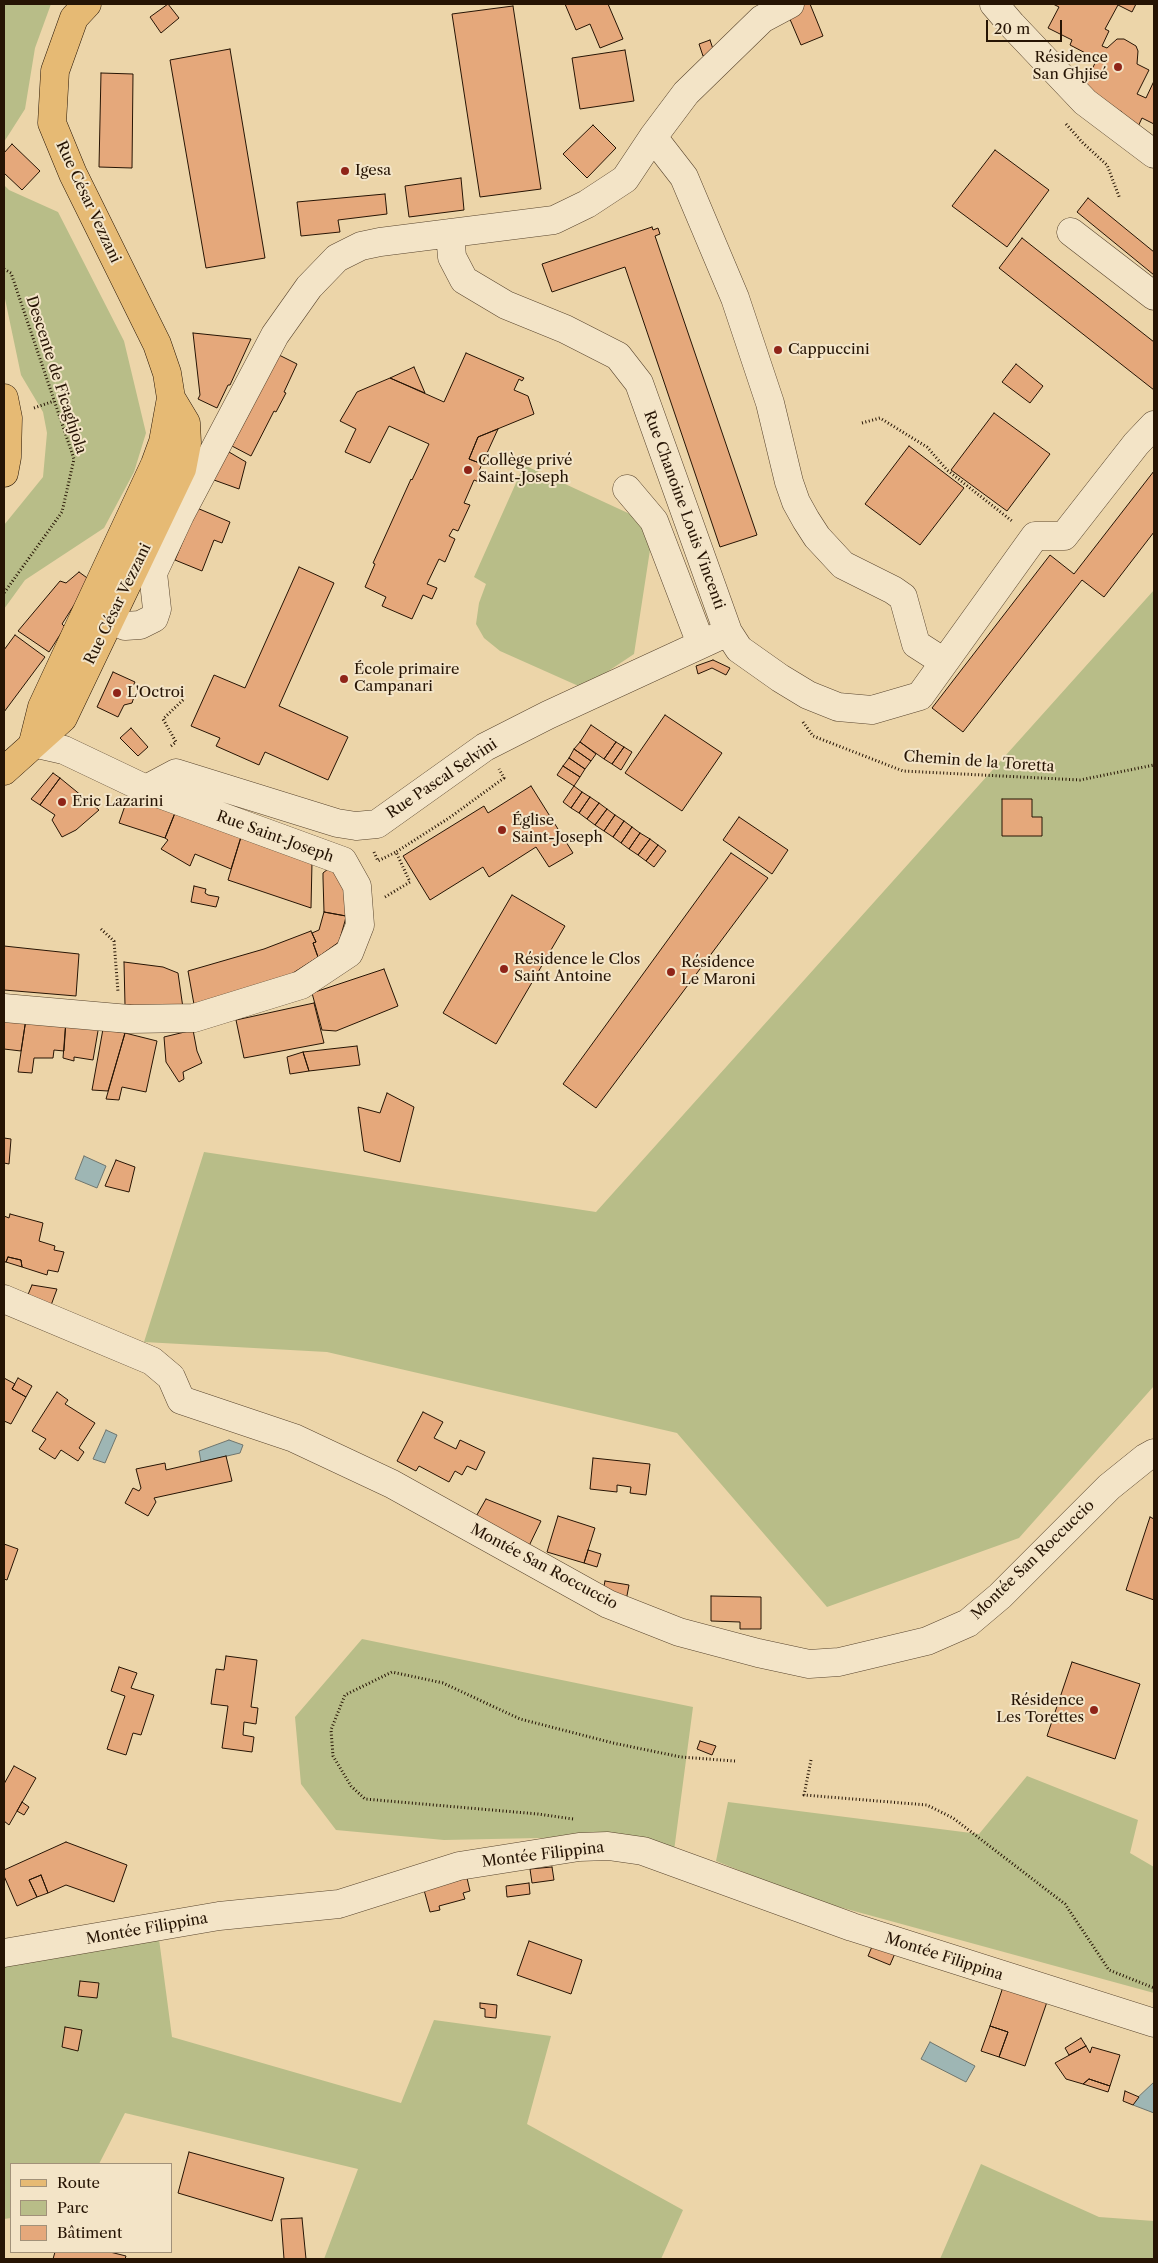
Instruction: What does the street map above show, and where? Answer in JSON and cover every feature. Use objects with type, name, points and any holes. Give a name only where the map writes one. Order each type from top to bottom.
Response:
[{"type":"main road","name":"Rue César Vezzani","points":[[33,743],[42,707],[99,615],[182,469],[187,443],[186,423],[171,398],[167,373],[157,344],[73,174],[52,123],[55,72],[74,18],[88,4]]},
{"type":"main road","points":[[4,398],[8,418],[7,457],[4,474]]},
{"type":"main road","points":[[4,771],[33,743]]},
{"type":"street","points":[[99,615],[125,626],[140,625],[154,618],[156,610],[153,573],[180,515],[275,335],[309,287],[337,258],[361,246],[554,220],[587,204],[625,179],[652,137],[686,93],[762,19],[790,4]]},
{"type":"street","points":[[994,4],[1085,102],[1154,154]]},
{"type":"street","points":[[652,137],[684,177],[735,298],[770,403],[789,482],[796,502],[806,520],[817,537],[844,565],[894,590],[903,597],[916,644],[944,662]]},
{"type":"street","points":[[1072,232],[1154,296]]},
{"type":"street","name":"Rue Chanoine Louis Vincenti","points":[[450,233],[452,257],[464,280],[506,305],[565,329],[618,356],[639,383],[728,632],[740,648],[780,678],[808,695],[838,707],[872,710],[920,696],[1035,536]]},
{"type":"street","points":[[1035,536],[1064,536],[1136,444],[1154,425]]},
{"type":"street","points":[[627,489],[654,521],[701,644]]},
{"type":"street","name":"Rue Pascal Selvini","points":[[146,790],[176,773],[337,823],[356,826],[377,824],[486,747],[548,715],[728,632]]},
{"type":"street","name":"Rue Saint-Joseph","points":[[4,1008],[119,1018],[194,1018],[301,986],[349,953],[360,925],[357,886],[343,861],[146,790],[64,750],[33,743]]},
{"type":"street","name":"Montée San Roccuccio","points":[[4,1299],[152,1362],[171,1377],[181,1400],[294,1438],[392,1484],[608,1604],[679,1632],[758,1653],[809,1664],[839,1662],[927,1641],[968,1623],[1000,1596],[1109,1486],[1154,1453]]},
{"type":"street","name":"Montée Filippina","points":[[4,1953],[219,1916],[339,1904],[459,1866],[579,1847],[608,1846],[643,1852],[852,1927],[1154,2023]]},
{"type":"path","points":[[1072,130],[1107,165],[1120,199]]},
{"type":"path","name":"Descente de Ficaghjola","points":[[4,269],[11,273],[74,459],[62,512],[4,593]]},
{"type":"path","points":[[37,407],[54,401]]},
{"type":"path","points":[[862,422],[880,418],[927,448],[947,470],[1006,518],[1035,536]]},
{"type":"path","points":[[168,748],[176,742],[163,719],[184,699]]},
{"type":"path","name":"Chemin de la Toretta","points":[[802,721],[812,736],[904,771],[1080,780],[1154,765]]},
{"type":"path","points":[[410,882],[396,852],[449,818],[504,778],[498,768],[490,772]]},
{"type":"path","points":[[101,929],[114,941],[119,1018]]},
{"type":"path","points":[[574,1820],[538,1814],[365,1799],[351,1786],[333,1756],[331,1730],[345,1695],[392,1672],[443,1683],[520,1719],[604,1741],[681,1756],[735,1761]]},
{"type":"path","points":[[811,1760],[804,1795],[927,1805],[953,1818],[1066,1904],[1110,1970],[1154,1988]]},
{"type":"green space","points":[[4,4],[51,4],[35,48],[25,109],[4,142]]},
{"type":"green space","points":[[4,185],[9,190],[58,212],[124,341],[146,433],[134,472],[104,528],[25,580],[4,609],[4,525],[43,477],[47,433],[43,412],[21,375],[4,294]]},
{"type":"green space","points":[[524,465],[643,520],[652,537],[634,654],[583,688],[500,651],[484,638],[476,624],[479,603],[486,584],[474,577]]},
{"type":"green space","points":[[1154,590],[1154,1386],[1019,1538],[827,1607],[677,1433],[327,1352],[144,1342],[204,1152],[596,1212]]},
{"type":"green space","points":[[362,1639],[693,1707],[674,1851],[587,1837],[444,1840],[336,1830],[301,1784],[295,1717]]},
{"type":"green space","points":[[1027,1776],[1138,1820],[1130,1853],[1154,1867],[1154,1993],[810,1899],[716,1861],[728,1802],[979,1834]]},
{"type":"green space","points":[[159,1939],[172,2037],[401,2103],[434,2020],[551,2036],[527,2124],[683,2210],[661,2259],[324,2259],[358,2169],[125,2113],[100,2163],[10,2163],[10,2218],[4,2219],[4,1967]]},
{"type":"green space","points":[[981,2164],[1099,2217],[1154,2221],[1154,2259],[940,2259]]},
{"type":"water","points":[[84,1156],[106,1166],[97,1188],[75,1179]]},
{"type":"water","points":[[106,1430],[117,1435],[105,1463],[93,1459]]},
{"type":"water","points":[[229,1440],[243,1445],[240,1453],[201,1462],[199,1451]]},
{"type":"water","points":[[930,2042],[975,2066],[966,2082],[921,2059]]},
{"type":"water","points":[[1154,2082],[1154,2113],[1133,2105],[1135,2100]]},
{"type":"building","points":[[168,4],[179,18],[161,33],[150,17]]},
{"type":"building","points":[[565,4],[608,4],[623,39],[600,48],[590,24],[576,30]]},
{"type":"building","points":[[800,4],[810,4],[823,36],[801,45],[786,10]]},
{"type":"building","name":"Résidence San Ghjisé","points":[[1053,4],[1136,4],[1132,12],[1118,5],[1105,29],[1109,31],[1102,46],[1107,48],[1117,39],[1124,39],[1136,46],[1138,51],[1137,64],[1149,70],[1137,94],[1146,98],[1154,81],[1154,124],[1142,118],[1136,131],[1117,121],[1122,112],[1081,92],[1097,59],[1070,45],[1072,40],[1048,28],[1059,7]]},
{"type":"building","points":[[513,6],[541,189],[480,197],[452,14]]},
{"type":"building","points":[[710,40],[714,52],[703,56],[699,44]]},
{"type":"building","points":[[230,49],[265,258],[206,268],[170,60]]},
{"type":"building","points":[[625,50],[634,101],[580,109],[572,58]]},
{"type":"building","points":[[101,73],[133,74],[132,168],[99,167]]},
{"type":"building","points":[[593,125],[616,148],[587,178],[563,154]]},
{"type":"building","points":[[12,144],[40,171],[22,190],[4,173],[4,153]]},
{"type":"building","points":[[995,150],[1049,190],[1007,247],[952,206]]},
{"type":"building","points":[[461,178],[464,210],[409,217],[405,186]]},
{"type":"building","points":[[385,194],[387,214],[338,220],[340,232],[301,236],[297,202]]},
{"type":"building","points":[[1088,198],[1154,252],[1154,275],[1077,212]]},
{"type":"building","points":[[652,227],[653,230],[658,228],[660,234],[655,236],[757,535],[720,547],[625,267],[552,292],[542,264]]},
{"type":"building","points":[[1022,238],[1154,342],[1154,390],[999,268]]},
{"type":"building","points":[[193,333],[251,339],[217,408],[198,399],[200,395]]},
{"type":"building","points":[[466,353],[524,378],[522,381],[519,379],[514,390],[528,396],[534,414],[478,437],[469,459],[482,464],[479,471],[483,473],[479,482],[474,480],[464,503],[470,505],[458,531],[453,529],[449,536],[455,539],[445,562],[439,559],[427,584],[437,588],[432,599],[423,595],[412,619],[382,606],[386,597],[365,587],[375,564],[373,563],[429,444],[389,426],[370,463],[345,452],[356,429],[340,421],[357,392],[390,378],[444,402]]},
{"type":"building","points":[[279,355],[297,364],[284,392],[286,393],[276,412],[274,411],[251,456],[232,446]]},
{"type":"building","points":[[1016,364],[1043,386],[1030,403],[1002,382]]},
{"type":"building","points":[[414,367],[425,393],[390,378]]},
{"type":"building","points":[[994,413],[1050,454],[1007,511],[951,470]]},
{"type":"building","points":[[498,429],[482,464],[469,459],[478,437]]},
{"type":"building","points":[[909,446],[964,488],[920,545],[865,504]]},
{"type":"building","points":[[229,452],[246,462],[239,489],[214,480],[217,471]]},
{"type":"building","points":[[1154,471],[1154,532],[1104,597],[1082,580],[963,732],[932,708],[1050,555],[1074,574]]},
{"type":"building","points":[[197,508],[230,522],[222,543],[214,540],[202,571],[175,560]]},
{"type":"building","points":[[299,567],[334,583],[279,706],[348,737],[328,780],[265,752],[259,765],[216,746],[220,738],[191,726],[214,675],[245,688]]},
{"type":"building","points":[[79,572],[90,580],[62,624],[65,627],[49,652],[18,631],[60,581],[66,583]]},
{"type":"building","points":[[15,635],[45,657],[4,712],[4,650]]},
{"type":"building","points":[[713,660],[730,668],[726,675],[712,668],[698,674],[696,666]]},
{"type":"building","name":"L'Octroi","points":[[113,672],[135,682],[130,692],[134,697],[132,703],[124,705],[118,717],[97,707]]},
{"type":"building","points":[[665,715],[722,753],[682,811],[625,773]]},
{"type":"building","points":[[591,725],[616,742],[604,759],[580,742]]},
{"type":"building","points":[[131,728],[148,747],[138,756],[120,738]]},
{"type":"building","points":[[580,742],[596,754],[591,761],[574,749]]},
{"type":"building","points":[[616,742],[624,747],[612,764],[604,759]]},
{"type":"building","points":[[624,747],[632,752],[621,770],[612,764]]},
{"type":"building","points":[[574,749],[591,761],[585,769],[569,758]]},
{"type":"building","points":[[569,758],[585,769],[580,777],[563,766]]},
{"type":"building","points":[[563,766],[580,777],[574,786],[557,775]]},
{"type":"building","points":[[53,773],[60,778],[40,805],[31,799]]},
{"type":"building","points":[[60,778],[99,810],[76,830],[62,837],[52,820],[55,815],[40,805]]},
{"type":"building","name":"Église Saint-Joseph","points":[[531,786],[573,853],[549,867],[536,847],[489,877],[483,867],[430,900],[403,856],[484,806],[488,813]]},
{"type":"building","points":[[574,786],[582,792],[571,808],[563,802]]},
{"type":"building","points":[[582,792],[590,797],[579,813],[571,808]]},
{"type":"building","points":[[128,797],[175,813],[165,838],[119,823]]},
{"type":"building","points":[[590,797],[599,803],[587,819],[579,813]]},
{"type":"building","points":[[1002,799],[1032,799],[1032,817],[1042,817],[1042,836],[1002,836]]},
{"type":"building","points":[[599,803],[607,809],[595,825],[587,819]]},
{"type":"building","points":[[607,809],[615,815],[604,831],[595,825]]},
{"type":"building","points":[[175,813],[241,837],[231,869],[195,854],[190,866],[161,849],[168,840],[165,838]]},
{"type":"building","points":[[615,815],[624,821],[613,837],[604,831]]},
{"type":"building","points":[[739,817],[788,850],[772,874],[723,840]]},
{"type":"building","points":[[624,821],[632,827],[621,843],[613,837]]},
{"type":"building","points":[[632,827],[640,833],[629,849],[621,843]]},
{"type":"building","points":[[640,833],[650,839],[638,855],[629,849]]},
{"type":"building","points":[[241,837],[312,862],[311,908],[228,880]]},
{"type":"building","points":[[650,839],[658,845],[646,861],[638,855]]},
{"type":"building","points":[[658,845],[666,851],[654,867],[646,861]]},
{"type":"building","name":"Résidence Le Maroni","points":[[731,853],[768,878],[596,1108],[563,1084]]},
{"type":"building","points":[[328,869],[338,872],[346,893],[346,916],[324,912],[323,873]]},
{"type":"building","points":[[194,886],[206,889],[205,893],[208,895],[219,897],[216,907],[191,902]]},
{"type":"building","name":"Résidence le Clos Saint Antoine","points":[[512,895],[565,926],[496,1044],[443,1013]]},
{"type":"building","points":[[324,912],[346,916],[339,942],[318,957],[313,943],[316,942],[312,933],[319,930]]},
{"type":"building","points":[[311,931],[316,942],[313,943],[318,957],[279,982],[195,1010],[188,971],[264,949]]},
{"type":"building","points":[[4,946],[79,954],[76,996],[4,990]]},
{"type":"building","points":[[124,962],[163,967],[178,973],[183,1008],[125,1005]]},
{"type":"building","points":[[384,969],[398,1006],[336,1031],[322,1030],[312,993]]},
{"type":"building","points":[[314,1003],[324,1043],[244,1058],[236,1020]]},
{"type":"building","points":[[4,1016],[26,1019],[21,1051],[4,1049]]},
{"type":"building","points":[[26,1019],[66,1020],[64,1051],[54,1050],[53,1058],[34,1058],[32,1073],[18,1072]]},
{"type":"building","points":[[66,1020],[99,1025],[93,1060],[74,1057],[74,1061],[63,1058]]},
{"type":"building","points":[[103,1029],[125,1033],[108,1091],[92,1090]]},
{"type":"building","points":[[193,1030],[197,1051],[202,1063],[183,1072],[184,1079],[179,1082],[166,1062],[164,1037]]},
{"type":"building","points":[[125,1033],[157,1041],[146,1092],[122,1087],[119,1100],[106,1099]]},
{"type":"building","points":[[357,1046],[360,1065],[309,1071],[303,1052]]},
{"type":"building","points":[[303,1052],[309,1071],[290,1074],[287,1057]]},
{"type":"building","points":[[387,1093],[414,1107],[400,1162],[364,1151],[358,1107],[380,1113]]},
{"type":"building","points":[[4,1138],[11,1139],[9,1164],[4,1163]]},
{"type":"building","points":[[116,1160],[135,1167],[129,1192],[105,1186]]},
{"type":"building","points":[[10,1214],[43,1223],[39,1241],[55,1246],[54,1250],[64,1252],[58,1272],[48,1270],[47,1275],[22,1267],[21,1260],[8,1257],[6,1262],[4,1262],[4,1216],[9,1218]]},
{"type":"building","points":[[8,1257],[21,1260],[22,1267],[6,1262]]},
{"type":"building","points":[[32,1285],[57,1289],[50,1308],[27,1297]]},
{"type":"building","points":[[4,1378],[15,1384],[12,1389],[26,1397],[11,1424],[4,1421]]},
{"type":"building","points":[[18,1378],[32,1386],[26,1397],[12,1389]]},
{"type":"building","points":[[57,1392],[68,1400],[65,1404],[95,1423],[79,1448],[84,1452],[78,1461],[61,1450],[55,1459],[39,1449],[46,1439],[32,1431]]},
{"type":"building","points":[[423,1412],[443,1422],[434,1438],[456,1449],[460,1440],[485,1452],[476,1470],[467,1466],[462,1475],[455,1471],[449,1482],[419,1466],[416,1471],[397,1461]]},
{"type":"building","points":[[226,1456],[232,1481],[154,1498],[156,1502],[148,1516],[125,1503],[133,1488],[139,1491],[141,1488],[136,1469],[165,1463],[166,1470]]},
{"type":"building","points":[[593,1458],[650,1464],[646,1495],[630,1493],[631,1487],[617,1485],[617,1492],[590,1489]]},
{"type":"building","points":[[486,1499],[541,1521],[528,1548],[474,1520]]},
{"type":"building","points":[[558,1516],[595,1528],[584,1563],[547,1552]]},
{"type":"building","points":[[1150,1517],[1154,1519],[1154,1600],[1126,1590]]},
{"type":"building","points":[[4,1544],[18,1549],[7,1580],[4,1579]]},
{"type":"building","points":[[588,1550],[601,1554],[597,1567],[584,1563]]},
{"type":"building","points":[[605,1581],[629,1585],[625,1606],[602,1596]]},
{"type":"building","points":[[711,1596],[761,1597],[761,1629],[740,1629],[740,1622],[711,1621]]},
{"type":"building","points":[[226,1656],[257,1660],[251,1707],[258,1708],[256,1724],[244,1722],[243,1735],[254,1737],[252,1752],[222,1748],[228,1706],[211,1704],[216,1669],[224,1670]]},
{"type":"building","name":"Résidence Les Torettes","points":[[1072,1662],[1140,1684],[1115,1759],[1047,1736]]},
{"type":"building","points":[[119,1667],[137,1673],[131,1688],[154,1695],[141,1735],[133,1733],[126,1755],[107,1749],[125,1696],[111,1691]]},
{"type":"building","points":[[700,1741],[716,1746],[712,1755],[697,1749]]},
{"type":"building","points":[[14,1766],[36,1778],[9,1825],[4,1821],[4,1784]]},
{"type":"building","points":[[22,1802],[29,1807],[24,1815],[17,1811]]},
{"type":"building","points":[[66,1842],[127,1865],[114,1902],[66,1885],[48,1893],[41,1875],[29,1880],[37,1897],[17,1906],[4,1876],[4,1870]]},
{"type":"building","points":[[552,1867],[554,1880],[532,1883],[530,1869]]},
{"type":"building","points":[[41,1875],[48,1893],[37,1897],[29,1880]]},
{"type":"building","points":[[467,1878],[470,1891],[463,1893],[465,1899],[439,1906],[440,1910],[430,1912],[424,1890]]},
{"type":"building","points":[[529,1883],[530,1894],[507,1897],[506,1886]]},
{"type":"building","points":[[529,1941],[582,1960],[571,1994],[517,1975]]},
{"type":"building","points":[[874,1942],[896,1951],[890,1965],[868,1956]]},
{"type":"building","points":[[80,1981],[99,1983],[97,1998],[78,1996]]},
{"type":"building","points":[[1004,1984],[1048,1999],[1025,2066],[999,2057],[1008,2032],[990,2026]]},
{"type":"building","points":[[480,2003],[497,2005],[496,2018],[485,2017],[485,2009],[480,2008]]},
{"type":"building","points":[[990,2026],[1008,2032],[999,2057],[981,2051]]},
{"type":"building","points":[[65,2027],[82,2030],[78,2051],[62,2047]]},
{"type":"building","points":[[1081,2038],[1086,2046],[1069,2055],[1065,2048]]},
{"type":"building","points":[[1086,2046],[1090,2053],[1092,2047],[1120,2055],[1110,2086],[1089,2079],[1083,2084],[1066,2079],[1055,2063]]},
{"type":"building","points":[[1089,2079],[1110,2086],[1108,2092],[1083,2084]]},
{"type":"building","points":[[1125,2091],[1139,2097],[1133,2105],[1123,2101]]},
{"type":"building","points":[[189,2152],[284,2178],[272,2221],[178,2193]]},
{"type":"building","points":[[302,2218],[306,2259],[284,2259],[281,2219]]},
{"type":"building","points":[[55,2253],[114,2253],[126,2256],[125,2259],[53,2259]]},
{"type":"place","name":"Résidence San Ghjisé","points":[[1118,67]]},
{"type":"place","name":"Igesa","points":[[345,171]]},
{"type":"place","name":"Cappuccini","points":[[778,350]]},
{"type":"place","name":"Collège privé Saint-Joseph","points":[[468,470]]},
{"type":"place","name":"École primaire Campanari","points":[[344,679]]},
{"type":"place","name":"L'Octroi","points":[[117,693]]},
{"type":"place","name":"Eric Lazarini","points":[[62,802]]},
{"type":"place","name":"Église Saint-Joseph","points":[[502,830]]},
{"type":"place","name":"Résidence le Clos Saint Antoine","points":[[504,969]]},
{"type":"place","name":"Résidence Le Maroni","points":[[671,972]]},
{"type":"place","name":"Résidence Les Torettes","points":[[1094,1710]]}]
